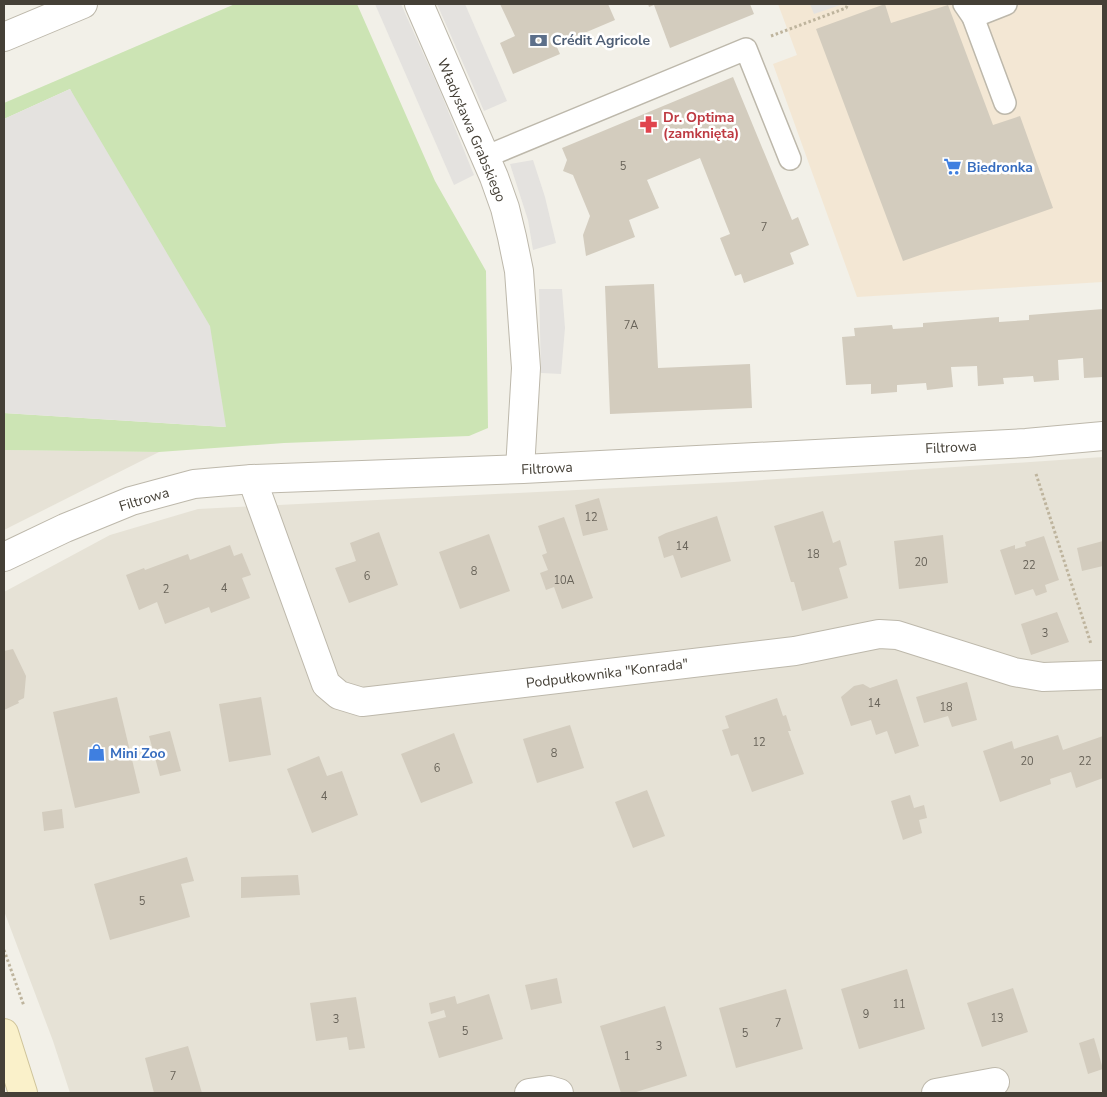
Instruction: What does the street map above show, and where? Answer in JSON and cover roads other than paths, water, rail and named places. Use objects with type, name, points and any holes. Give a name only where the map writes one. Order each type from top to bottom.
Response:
[{"type":"main road","points":[[4,1033],[23,1093]]},
{"type":"street","points":[[4,38],[83,4]]},
{"type":"street","name":"Władysława Grabskiego","points":[[419,4],[505,208],[519,271],[526,368],[520,469]]},
{"type":"street","name":"Filtrowa","points":[[4,557],[65,528],[131,501],[194,484],[252,479],[520,469],[1026,443],[1103,436]]},
{"type":"street","name":"Podpułkownika \"Konrada\"","points":[[252,479],[326,684],[339,695],[362,702],[795,651],[879,634],[897,634],[1014,672],[1043,677],[1102,675]]},
{"type":"street","points":[[936,1093],[995,1082]]},
{"type":"street","points":[[529,1093],[549,1090],[559,1093]]},
{"type":"lane","points":[[1005,103],[969,10],[1006,4]]},
{"type":"lane","points":[[485,157],[746,49],[790,159]]},
{"type":"place","name":"Crédit Agricole","points":[[538,40]]},
{"type":"place","name":"Dr. Optima (zamknięta)","points":[[649,125]]},
{"type":"place","name":"Biedronka","points":[[953,167]]},
{"type":"place","name":"Mini Zoo","points":[[96,753]]}]
